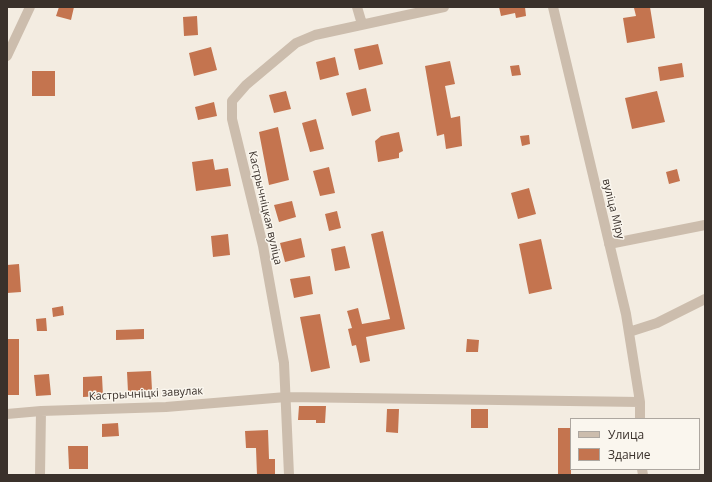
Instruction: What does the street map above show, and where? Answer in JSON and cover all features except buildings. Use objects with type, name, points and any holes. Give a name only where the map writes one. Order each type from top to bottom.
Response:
[{"type":"street","points":[[7,56],[30,7]]},
{"type":"street","points":[[357,7],[362,24]]},
{"type":"street","name":"Кастрычніцкая вуліца","points":[[289,475],[284,363],[263,246],[232,119],[232,100],[246,85],[296,43],[315,35],[444,7]]},
{"type":"street","name":"вуліца Міру","points":[[553,7],[629,332],[640,402],[640,418]]},
{"type":"street","points":[[609,244],[705,225]]},
{"type":"street","points":[[629,332],[657,323],[705,298]]},
{"type":"street","name":"Кастрычніцкі завулак","points":[[7,414],[41,411],[166,407],[286,397],[640,402]]},
{"type":"street","points":[[40,475],[41,411]]}]
